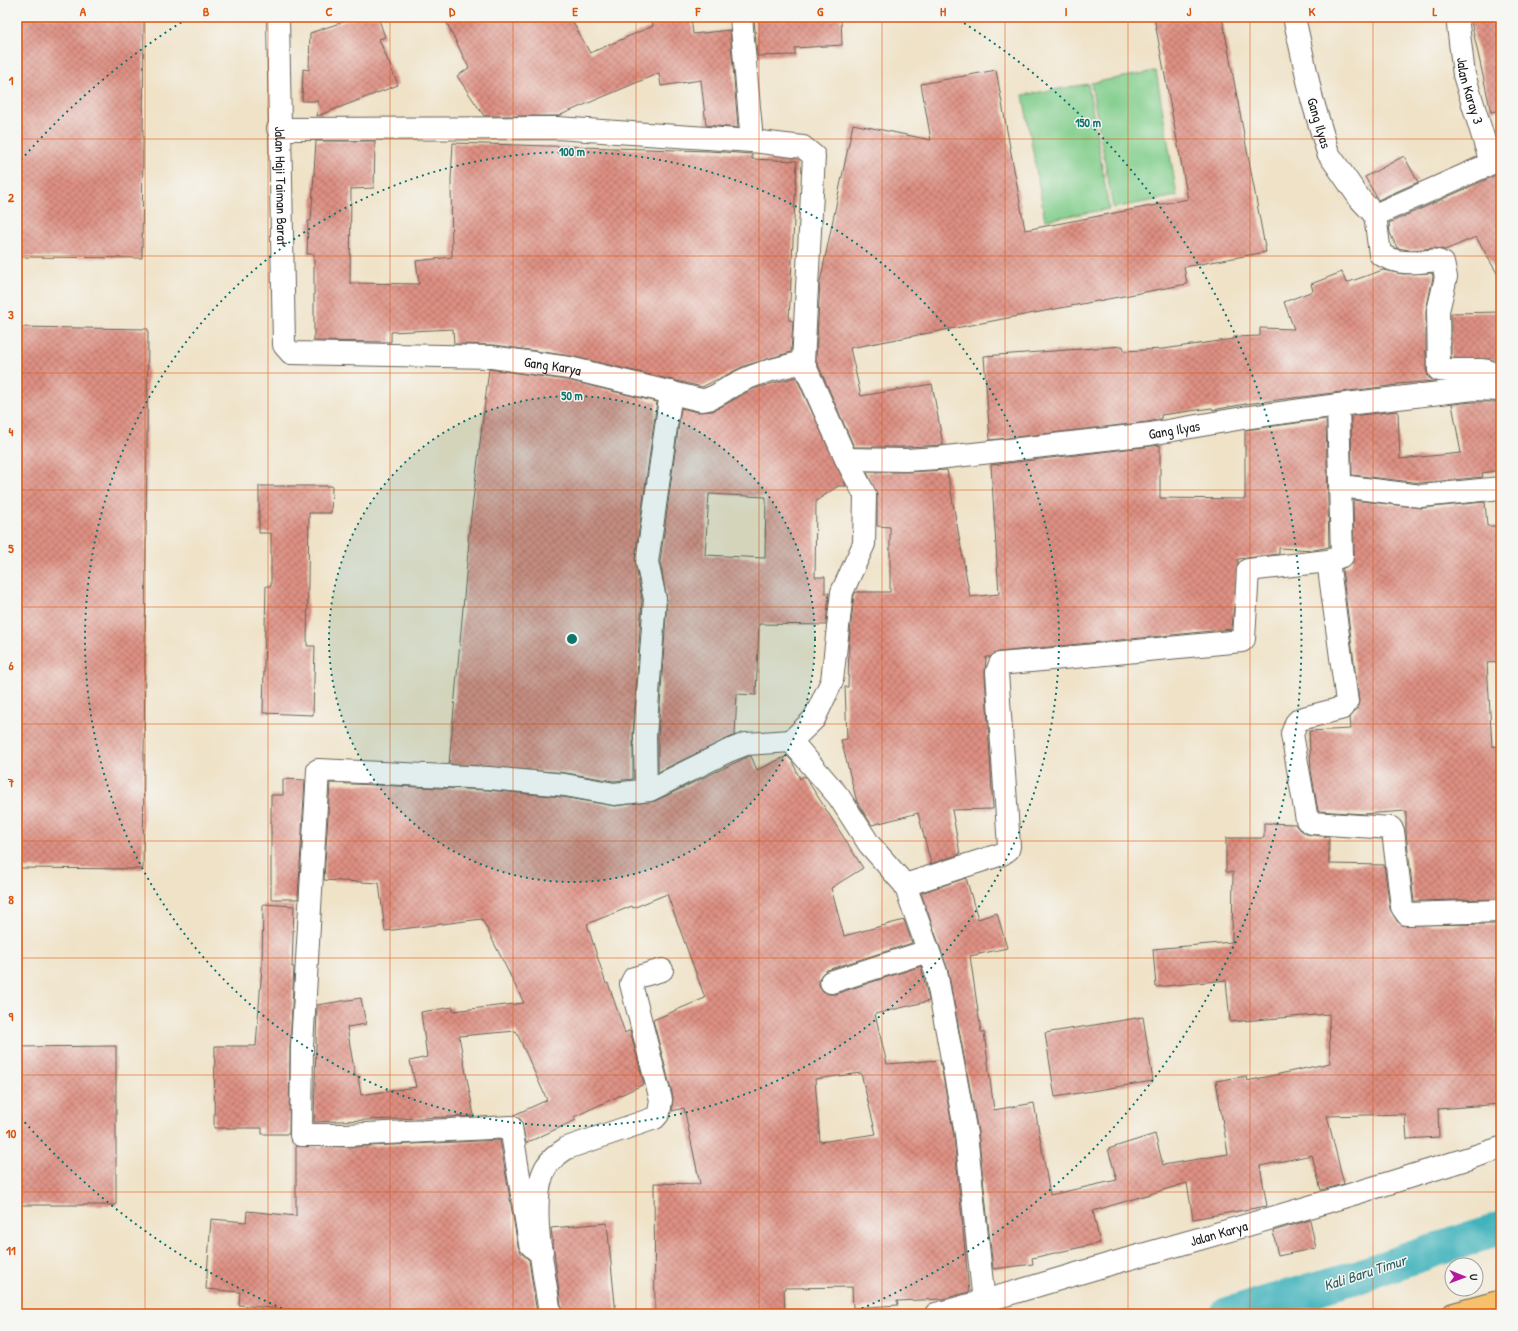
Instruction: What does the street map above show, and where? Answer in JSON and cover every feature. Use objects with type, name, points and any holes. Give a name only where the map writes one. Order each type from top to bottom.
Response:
[{"type":"highway","points":[[1453,1314],[1501,1301]]},
{"type":"street","name":"Jalan Haji Taiman Barat","points":[[278,17],[278,129],[284,345],[291,353]]},
{"type":"street","points":[[741,17],[752,141]]},
{"type":"street","name":"Gang Ilyas","points":[[1294,17],[1312,99],[1328,152],[1360,199],[1375,215]]},
{"type":"street","name":"Jalan Karay 3","points":[[1457,17],[1464,75],[1496,161]]},
{"type":"street","points":[[278,129],[557,128],[752,141],[803,147],[814,156],[803,362],[846,459],[865,495],[864,544],[842,592],[832,681],[814,719],[791,741],[746,744],[650,790],[606,794],[565,785],[489,778],[318,770],[302,1046],[301,1135],[346,1135],[511,1127],[530,1244],[535,1249],[542,1252]]},
{"type":"street","points":[[1496,161],[1375,215],[1380,254],[1391,261],[1400,263],[1437,260],[1443,263],[1446,277],[1438,311],[1439,370],[1488,371],[1501,380]]},
{"type":"street","name":"Gang Karya","points":[[291,353],[492,357],[569,368],[707,400],[743,380],[803,362]]},
{"type":"street","name":"Gang Ilyas","points":[[846,459],[906,460],[1073,443],[1150,434],[1236,419],[1338,405],[1474,389],[1501,390]]},
{"type":"street","points":[[646,790],[645,736],[655,599],[647,562],[671,392]]},
{"type":"street","points":[[905,886],[1002,854],[1009,847],[997,672],[1000,664],[1242,641],[1244,639],[1248,570],[1328,561],[1342,556],[1338,405]]},
{"type":"street","points":[[1341,486],[1421,496],[1501,488]]},
{"type":"street","points":[[1328,561],[1347,702],[1343,708],[1300,719],[1293,727],[1292,734],[1307,820],[1312,822],[1391,828],[1393,831],[1402,907],[1408,914],[1501,911]]},
{"type":"street","points":[[791,741],[839,797],[869,844],[905,886],[936,972],[966,1134],[984,1302]]},
{"type":"street","points":[[831,982],[928,951]]},
{"type":"street","points":[[550,1314],[537,1221],[541,1180],[546,1167],[556,1155],[566,1148],[655,1118],[659,1113],[661,1100],[631,988],[634,978],[662,970]]},
{"type":"street","name":"Jalan Karya","points":[[936,1314],[984,1302],[1122,1260],[1298,1212],[1501,1148]]},
{"type":"green space","points":[[1156,71],[1177,196],[1113,208],[1091,83]]},
{"type":"green space","points":[[1088,84],[1109,209],[1045,220],[1023,95]]},
{"type":"building","points":[[17,17],[144,17],[142,258],[17,257]]},
{"type":"building","points":[[358,17],[378,17],[385,37],[379,39],[398,85],[317,116],[318,101],[302,101],[303,69],[309,70],[310,33]]},
{"type":"building","points":[[444,17],[570,17],[590,53],[653,26],[652,19],[691,17],[693,34],[730,30],[738,128],[706,125],[701,80],[661,86],[659,73],[558,116],[484,116],[457,76],[469,68]]},
{"type":"building","points":[[754,17],[841,17],[842,45],[795,48],[795,55],[757,56]]},
{"type":"building","points":[[1154,17],[1222,17],[1266,252],[1184,267],[1187,284],[850,348],[861,396],[932,384],[943,445],[854,447],[816,360],[820,282],[853,124],[931,140],[921,84],[996,70],[1025,230],[1188,199]]},
{"type":"building","points":[[1470,17],[1501,17],[1501,110],[1491,112]]},
{"type":"building","points":[[316,141],[375,141],[374,188],[351,189],[350,283],[419,284],[416,261],[452,257],[451,180],[453,143],[709,151],[752,154],[752,159],[797,161],[789,320],[793,321],[791,352],[744,366],[702,387],[571,356],[494,345],[454,344],[453,329],[391,332],[391,342],[314,341],[314,254],[307,254],[308,221],[311,221]]},
{"type":"building","points":[[1404,156],[1418,182],[1378,200],[1365,177]]},
{"type":"building","points":[[1501,173],[1501,280],[1476,237],[1445,250],[1435,248],[1409,250],[1397,248],[1390,233],[1389,223]]},
{"type":"building","points":[[1383,270],[1403,274],[1432,273],[1433,277],[1426,311],[1426,370],[1428,377],[1434,381],[1397,384],[1245,404],[1213,410],[1212,408],[1161,415],[1161,419],[1148,422],[990,440],[984,356],[1123,346],[1124,351],[1163,349],[1234,339],[1234,337],[1260,336],[1260,328],[1294,329],[1284,302],[1313,291],[1311,284],[1342,272],[1346,283]]},
{"type":"building","points":[[1501,312],[1501,365],[1490,359],[1451,358],[1451,313]]},
{"type":"building","points":[[17,327],[148,329],[143,869],[17,868]]},
{"type":"building","points":[[489,369],[567,380],[657,402],[635,560],[642,600],[633,735],[633,779],[614,781],[566,773],[449,764],[468,541]]},
{"type":"building","points":[[796,377],[846,486],[838,486],[816,501],[815,577],[825,577],[825,593],[829,593],[826,625],[759,624],[756,695],[737,694],[735,735],[658,772],[658,736],[667,600],[660,562],[681,408],[698,412],[713,411],[753,389]],"holes":[[[709,494],[766,497],[765,558],[705,555]]]},
{"type":"building","points":[[1501,402],[1501,470],[1482,473],[1483,477],[1421,483],[1352,475],[1351,416],[1398,411],[1400,459],[1461,453],[1452,404]]},
{"type":"building","points":[[1326,419],[1329,547],[1314,550],[1279,548],[1279,554],[1238,559],[1232,629],[999,652],[990,657],[986,657],[985,673],[993,809],[952,810],[960,854],[931,864],[918,813],[872,825],[857,802],[841,740],[847,739],[845,687],[848,687],[849,642],[854,595],[856,592],[890,592],[890,527],[877,526],[877,495],[867,472],[947,470],[970,597],[999,594],[991,465],[1160,445],[1160,498],[1245,499],[1245,430]]},
{"type":"building","points":[[259,486],[332,486],[331,513],[309,513],[307,646],[315,646],[313,715],[263,713],[266,586],[271,586],[271,533],[259,533]]},
{"type":"building","points":[[1353,500],[1422,508],[1485,502],[1487,526],[1499,526],[1499,574],[1501,574],[1501,662],[1487,663],[1492,746],[1501,747],[1501,899],[1414,901],[1406,832],[1406,811],[1364,814],[1318,811],[1311,771],[1309,731],[1351,729],[1350,717],[1357,709],[1359,701],[1342,569],[1352,563],[1354,556]]},
{"type":"building","points":[[749,756],[751,756],[757,770],[787,756],[792,761],[800,779],[804,776],[806,778],[863,868],[831,888],[844,936],[904,920],[912,943],[827,970],[822,974],[819,980],[819,985],[823,991],[829,994],[835,994],[921,966],[929,1001],[875,1014],[887,1064],[940,1060],[954,1136],[969,1292],[943,1299],[897,1301],[898,1305],[853,1308],[852,1287],[784,1288],[785,1314],[655,1314],[654,1183],[700,1184],[684,1108],[672,1111],[673,1097],[653,1020],[705,998],[667,894],[587,924],[606,984],[608,983],[625,1033],[630,1030],[644,1084],[574,1117],[576,1120],[526,1143],[521,1120],[514,1115],[547,1100],[516,1031],[459,1036],[474,1116],[314,1122],[317,1005],[361,998],[366,1024],[347,1027],[355,1076],[358,1076],[361,1095],[416,1087],[410,1061],[427,1057],[421,1012],[453,1007],[453,1011],[524,1003],[482,919],[385,931],[379,883],[324,880],[330,783],[488,790],[563,797],[615,806],[655,801]],"holes":[[[861,1073],[876,1134],[820,1142],[815,1079]]]},
{"type":"building","points":[[283,779],[305,780],[298,899],[271,899],[271,795],[283,795]]},
{"type":"building","points":[[1264,823],[1295,824],[1306,834],[1329,837],[1329,864],[1384,865],[1390,909],[1397,921],[1402,925],[1501,924],[1501,976],[1496,977],[1497,1072],[1500,1104],[1438,1109],[1439,1137],[1407,1139],[1405,1114],[1327,1116],[1344,1184],[1321,1190],[1312,1155],[1260,1166],[1267,1206],[1193,1219],[1187,1183],[1093,1211],[1100,1243],[1032,1258],[1033,1264],[993,1269],[978,1132],[948,970],[921,893],[966,878],[978,919],[997,913],[1007,948],[970,956],[981,1032],[984,1032],[994,1110],[1034,1103],[1050,1195],[1117,1180],[1108,1149],[1155,1134],[1163,1165],[1228,1154],[1216,1081],[1246,1076],[1247,1081],[1330,1063],[1329,1014],[1230,1022],[1226,980],[1156,987],[1153,949],[1232,942],[1233,872],[1226,872],[1226,838],[1264,838]]},
{"type":"building","points":[[263,904],[294,906],[292,967],[294,967],[290,1046],[289,1134],[262,1134],[262,1128],[214,1128],[215,1046],[256,1046],[262,967]]},
{"type":"building","points":[[1143,1017],[1153,1081],[1055,1097],[1045,1033]]},
{"type":"building","points":[[116,1046],[116,1205],[17,1205],[17,1047]]},
{"type":"building","points":[[500,1140],[518,1246],[521,1253],[529,1260],[537,1314],[330,1314],[239,1305],[240,1292],[206,1289],[211,1219],[246,1222],[247,1211],[296,1216],[296,1146],[347,1147]]},
{"type":"building","points":[[1310,1220],[1316,1248],[1278,1256],[1273,1231]]},
{"type":"building","points":[[607,1223],[616,1314],[562,1314],[551,1228]]},
{"type":"waterway","name":"Kali Baru Timur","points":[[1227,1314],[1349,1279],[1501,1228]]}]
